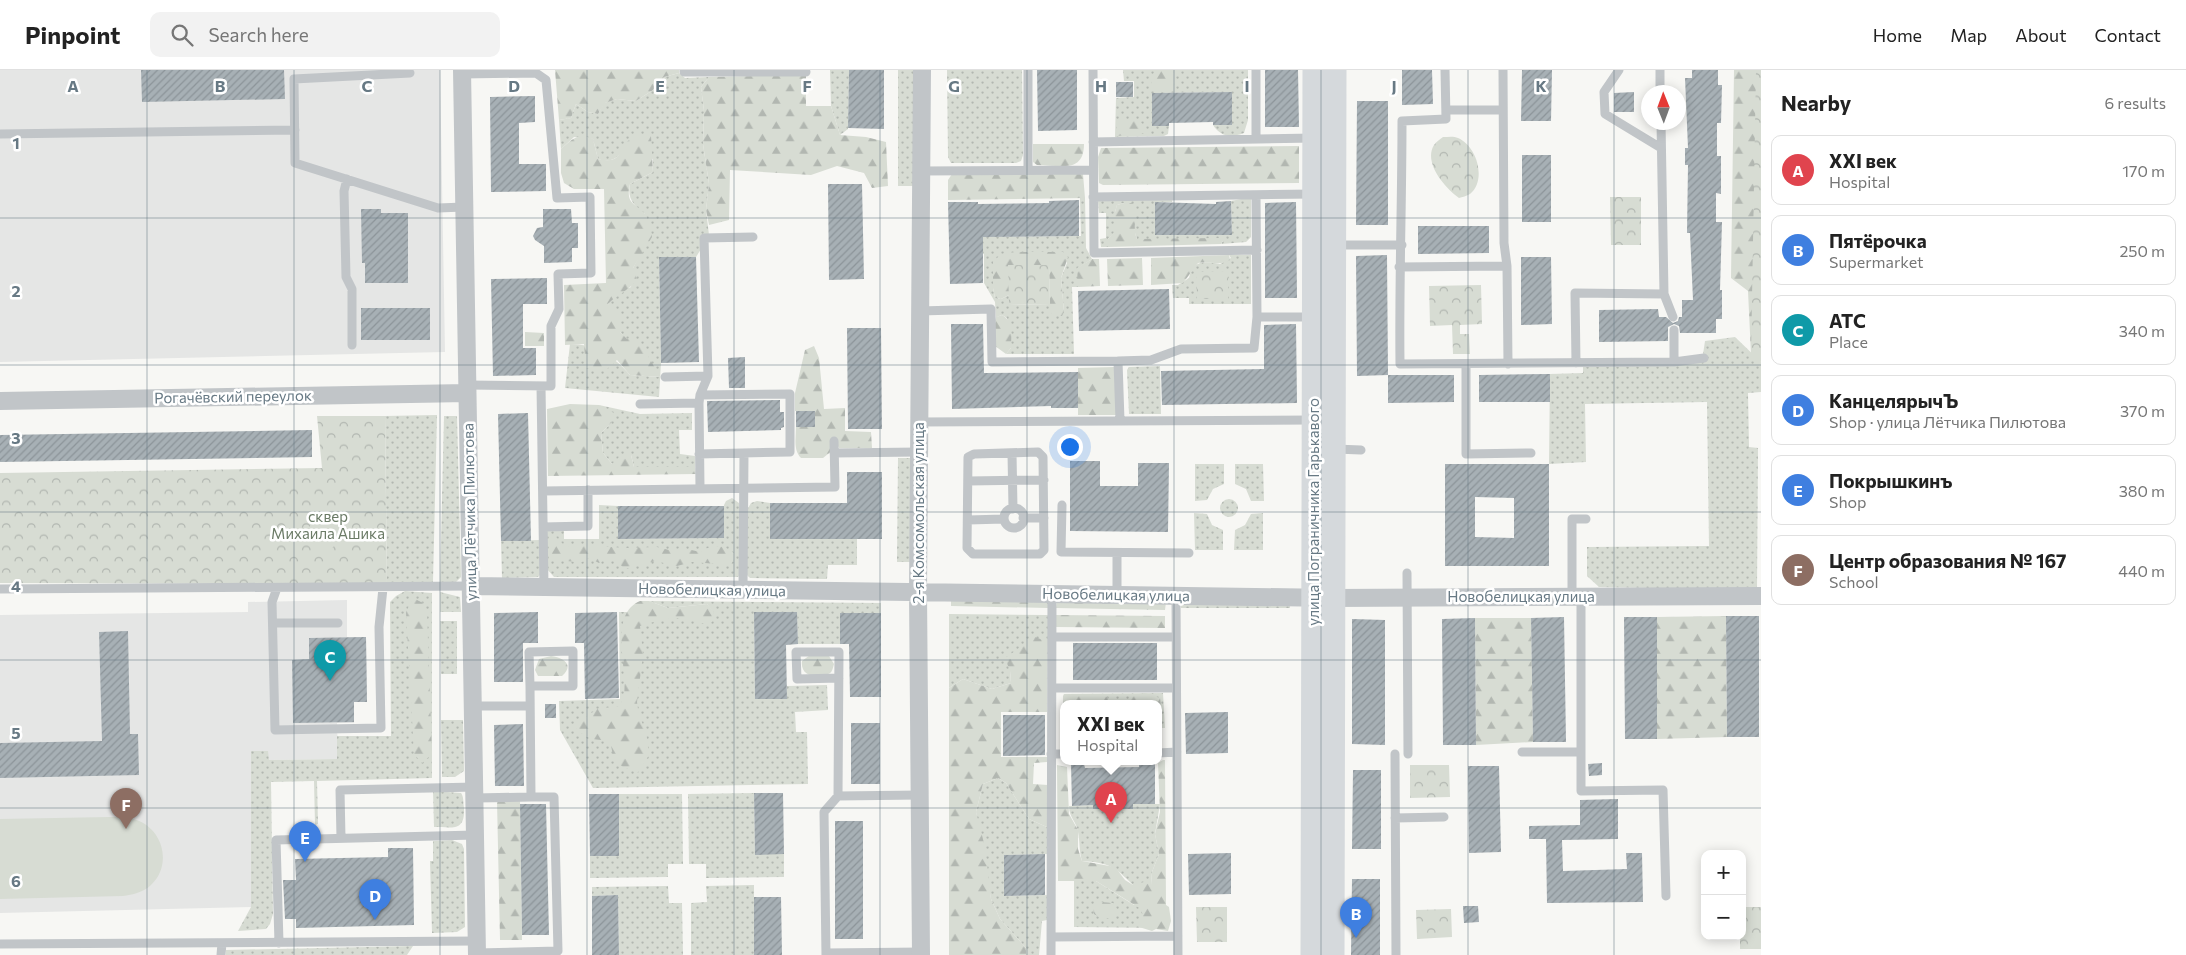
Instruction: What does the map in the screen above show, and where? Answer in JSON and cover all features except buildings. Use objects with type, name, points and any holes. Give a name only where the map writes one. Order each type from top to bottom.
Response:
[{"type":"street","name":"2-я Комсомольская улица","points":[[921,954],[918,592],[922,70]]},
{"type":"street","name":"улица Пограничника Гарькавого","points":[[1313,955],[1323,598],[1325,194],[1325,138],[1316,70]]},
{"type":"street","name":"улица Пограничника Гарькавого","points":[[1325,138],[1334,70]]},
{"type":"street","name":"улица Лётчика Пилютова","points":[[462,72],[477,950]]},
{"type":"street","name":"Рогачёвский переулок","points":[[0,400],[467,389]]},
{"type":"street","name":"Новобелицкая улица","points":[[472,586],[1323,598],[1761,596]]},
{"type":"street","name":"улица Пограничника Гарькавого","points":[[1323,598],[1332,955]]},
{"type":"lane","points":[[684,70],[684,72],[806,72]]},
{"type":"lane","points":[[1028,70],[1028,170]]},
{"type":"lane","points":[[1093,70],[1094,253],[1257,250]]},
{"type":"lane","points":[[1256,70],[1256,139]]},
{"type":"lane","points":[[1446,70],[1446,119],[1402,121],[1402,245],[1399,267],[1400,364],[1674,362],[1704,358]]},
{"type":"lane","points":[[1503,70],[1504,243],[1507,266],[1508,364]]},
{"type":"lane","points":[[1619,70],[1604,92],[1605,114],[1661,148]]},
{"type":"lane","points":[[1660,70],[1660,85]]},
{"type":"lane","points":[[462,72],[536,72],[546,80],[557,198],[590,197],[591,273],[558,274],[559,309],[551,326],[551,386],[467,389]]},
{"type":"lane","points":[[410,74],[294,79],[295,163],[438,208],[464,207]]},
{"type":"lane","points":[[1446,110],[1503,110]]},
{"type":"lane","points":[[0,134],[295,130]]},
{"type":"lane","points":[[1661,130],[1664,294],[1673,317]]},
{"type":"lane","points":[[1093,142],[1325,138]]},
{"type":"lane","points":[[921,172],[1093,170]]},
{"type":"lane","points":[[347,179],[344,190],[346,277],[352,289],[352,345]]},
{"type":"lane","points":[[1093,197],[1325,194]]},
{"type":"lane","points":[[920,311],[991,310],[992,362],[1118,362],[1151,360],[1181,349],[1254,348],[1257,317],[1256,195]]},
{"type":"lane","points":[[700,488],[699,399],[708,376],[704,238],[753,237]]},
{"type":"lane","points":[[1324,245],[1402,245]]},
{"type":"lane","points":[[1399,267],[1507,266]]},
{"type":"lane","points":[[1576,363],[1576,293],[1664,294]]},
{"type":"lane","points":[[1257,317],[1324,317]]},
{"type":"lane","points":[[1674,330],[1674,362]]},
{"type":"lane","points":[[1118,362],[1120,420]]},
{"type":"lane","points":[[1466,364],[1466,454],[1531,453]]},
{"type":"lane","points":[[665,377],[708,376]]},
{"type":"lane","points":[[541,386],[544,587]]},
{"type":"lane","points":[[640,404],[790,394],[790,452],[699,454]]},
{"type":"lane","points":[[919,422],[1324,420]]},
{"type":"lane","points":[[542,491],[835,487],[834,441]]},
{"type":"lane","points":[[1324,449],[1361,450]]},
{"type":"lane","points":[[834,453],[919,452]]},
{"type":"lane","points":[[1038,452],[1044,458],[1044,480],[1044,550],[1040,554],[974,554],[967,548],[968,457],[974,454],[1038,452]]},
{"type":"lane","points":[[743,590],[744,453]]},
{"type":"lane","points":[[1012,453],[1013,509]]},
{"type":"lane","points":[[968,481],[1044,480]]},
{"type":"lane","points":[[543,527],[588,526],[588,490]]},
{"type":"lane","points":[[1062,505],[1062,552]]},
{"type":"lane","points":[[1013,509],[1021,512],[1023,518],[1021,524],[1012,528],[1007,525],[1004,519],[1005,514],[1013,509]]},
{"type":"lane","points":[[1023,518],[1044,518]]},
{"type":"lane","points":[[968,520],[1004,519]]},
{"type":"lane","points":[[1586,519],[1572,519],[1581,791],[1663,790],[1666,896]]},
{"type":"lane","points":[[1044,550],[1062,552],[1189,553]]},
{"type":"lane","points":[[1117,553],[1117,595]]},
{"type":"lane","points":[[1407,573],[1408,754]]},
{"type":"lane","points":[[0,589],[472,586]]},
{"type":"lane","points":[[276,588],[272,602],[275,730],[381,728],[380,627],[383,588]]},
{"type":"lane","points":[[1051,955],[1052,594]]},
{"type":"lane","points":[[1176,596],[1178,955]]},
{"type":"lane","points":[[273,623],[338,623]]},
{"type":"lane","points":[[1052,637],[1176,637]]},
{"type":"lane","points":[[530,686],[573,686],[572,651],[529,652],[531,798]]},
{"type":"lane","points":[[839,678],[796,679],[796,652],[839,652],[839,678],[838,796],[824,812],[826,954],[921,954]]},
{"type":"lane","points":[[1052,688],[1176,688]]},
{"type":"lane","points":[[474,706],[530,706]]},
{"type":"lane","points":[[1162,753],[1177,752]]},
{"type":"lane","points":[[1522,752],[1581,752]]},
{"type":"lane","points":[[1052,754],[1060,754]]},
{"type":"lane","points":[[1395,754],[1396,955]]},
{"type":"lane","points":[[0,944],[279,943],[539,953],[558,951],[554,797],[531,798],[475,792],[340,790],[341,838]]},
{"type":"lane","points":[[838,796],[920,795]]},
{"type":"lane","points":[[1396,818],[1444,817]]},
{"type":"lane","points":[[279,943],[276,840],[475,835]]},
{"type":"lane","points":[[1051,937],[1178,936]]},
{"type":"lane","points":[[221,955],[222,943]]},
{"type":"shaded area","points":[[0,70],[440,70],[445,352],[0,362]]},
{"type":"shaded area","points":[[347,600],[347,637],[366,637],[367,702],[343,702],[343,714],[354,714],[354,723],[337,723],[338,759],[269,760],[251,751],[251,907],[0,913],[0,615],[248,612],[248,602]]},
{"type":"green space","points":[[555,70],[679,70],[679,73],[664,77],[653,90],[636,101],[617,99],[605,103],[598,114],[588,112],[576,104],[571,118],[559,120]]},
{"type":"green space","points":[[830,70],[849,70],[848,129],[840,135],[831,106]]},
{"type":"green space","points":[[898,70],[913,70],[913,186],[898,186]]},
{"type":"green space","points":[[947,70],[1022,70],[1023,155],[1021,161],[1016,163],[951,163],[948,157]]},
{"type":"green space","points":[[1123,70],[1248,70],[1248,120],[1244,133],[1235,136],[1223,134],[1213,125],[1232,125],[1231,92],[1152,93],[1152,126],[1169,126],[1168,134],[1164,136],[1115,137],[1116,98],[1134,97],[1134,81],[1124,81]]},
{"type":"green space","points":[[1155,70],[1173,70],[1177,82],[1164,93],[1152,87],[1151,80]]},
{"type":"green space","points":[[1734,70],[1761,70],[1761,362],[1751,355],[1748,291],[1731,278]]},
{"type":"green space","points":[[1756,70],[1761,70],[1761,362],[1751,355]]},
{"type":"green space","points":[[679,73],[685,78],[709,77],[701,87],[704,111],[703,144],[709,184],[706,210],[709,235],[701,235],[701,249],[696,257],[659,258],[661,363],[659,397],[565,388],[570,344],[588,346],[603,352],[630,375],[660,377],[620,332],[608,304],[620,292],[631,287],[633,268],[640,255],[645,214],[632,202],[629,189],[630,184],[653,172],[653,159],[621,153],[611,160],[598,159],[593,139],[574,137],[561,149],[559,120],[571,118],[576,104],[588,112],[598,114],[604,103],[617,99],[636,101],[653,90],[664,77]]},
{"type":"green space","points":[[806,75],[806,106],[831,106],[840,135],[866,137],[886,142],[888,186],[872,188],[864,173],[837,166],[811,175],[730,170],[729,220],[709,225],[706,210],[709,184],[703,144],[704,111],[701,87],[709,77]]},
{"type":"green space","points":[[1137,120],[1144,125],[1145,133],[1118,136],[1116,124],[1120,121]]},
{"type":"green space","points":[[635,135],[651,136],[653,172],[630,184],[629,196],[632,203],[645,214],[650,225],[652,237],[633,268],[637,280],[608,304],[619,316],[621,323],[620,332],[627,339],[639,340],[660,377],[630,375],[617,360],[605,371],[586,368],[584,344],[565,345],[564,285],[606,283],[604,189],[574,189],[564,183],[561,173],[561,149],[576,138],[584,136],[593,139],[598,159],[611,160],[617,157],[622,146]]},
{"type":"green space","points":[[1443,137],[1458,138],[1465,142],[1475,156],[1479,172],[1478,180],[1470,194],[1459,198],[1453,194],[1442,182],[1433,167],[1431,152],[1435,144]]},
{"type":"green space","points":[[1033,144],[1084,144],[1080,160],[1069,166],[1062,166],[1037,165],[1033,162]]},
{"type":"green space","points":[[1299,146],[1299,183],[1103,185],[1099,183],[1098,157],[1101,148]]},
{"type":"green space","points":[[952,174],[1083,174],[1085,198],[948,200],[948,180]]},
{"type":"green space","points":[[1251,197],[1251,237],[1246,242],[1221,244],[1223,241],[1137,239],[1135,225],[1124,203],[1117,205],[1115,232],[1108,239],[1108,247],[1101,247],[1100,239],[1106,238],[1106,213],[1099,213],[1098,200],[1173,198],[1172,202],[1155,202],[1232,234],[1231,201]]},
{"type":"green space","points":[[1610,197],[1641,197],[1641,245],[1611,245]]},
{"type":"green space","points":[[1080,198],[1085,198],[1086,248],[1092,259],[1078,268],[1078,287],[1072,287],[1074,354],[1006,354],[1011,348],[1007,318],[1002,315],[996,317],[995,302],[984,283],[984,254],[981,253],[981,237],[1081,236]],"holes":[[[1063,252],[1067,263],[1061,278],[1064,311],[1050,311],[1050,304],[1009,305],[1009,295],[1001,299],[995,298],[993,262]]]},
{"type":"green space","points":[[1133,203],[1137,239],[1221,238],[1223,241],[1221,244],[1108,247],[1108,239],[1115,231],[1117,205]]},
{"type":"green space","points":[[1016,252],[1063,252],[1068,257],[1061,278],[1064,311],[1062,316],[1053,316],[1050,311],[1049,265],[1009,265],[1009,295],[1001,299],[995,298],[993,262],[1001,254]]},
{"type":"green space","points":[[1229,255],[1251,255],[1251,304],[1189,304],[1189,298],[1173,298],[1172,285],[1178,285],[1189,278],[1196,265],[1204,262],[1220,264],[1231,258]]},
{"type":"green space","points":[[1229,255],[1230,260],[1226,262],[1198,263],[1183,283],[1151,285],[1151,258]]},
{"type":"green space","points":[[1142,258],[1143,285],[1108,286],[1107,259]]},
{"type":"green space","points":[[1092,259],[1099,259],[1100,286],[1078,287],[1077,268]]},
{"type":"green space","points":[[1008,265],[1049,265],[1050,304],[1009,305]]},
{"type":"green space","points":[[1228,271],[1228,299],[1197,299],[1196,272]]},
{"type":"green space","points":[[1481,285],[1482,324],[1460,325],[1460,334],[1469,334],[1470,354],[1453,354],[1452,325],[1430,326],[1429,286]]},
{"type":"green space","points":[[1002,315],[1008,321],[1011,329],[1011,348],[1006,354],[995,346],[994,324],[996,317]]},
{"type":"green space","points":[[525,332],[544,333],[544,346],[525,346]]},
{"type":"green space","points":[[1735,337],[1761,362],[1761,392],[1748,393],[1749,447],[1758,448],[1757,590],[1599,587],[1587,576],[1587,547],[1709,546],[1707,402],[1585,404],[1586,462],[1549,464],[1550,374],[1583,373],[1583,363],[1702,361],[1705,341]]},
{"type":"green space","points":[[814,346],[819,358],[824,409],[845,408],[845,431],[871,432],[872,448],[839,448],[838,446],[823,458],[801,458],[798,455],[796,427],[815,427],[815,411],[795,411],[795,393],[805,350]]},
{"type":"green space","points":[[1160,366],[1161,414],[1129,414],[1127,370],[1129,367]]},
{"type":"green space","points":[[1114,367],[1116,371],[1116,415],[1078,415],[1078,368]]},
{"type":"green space","points":[[570,404],[599,405],[614,413],[611,423],[601,433],[603,453],[612,464],[621,455],[631,455],[634,467],[695,467],[696,474],[548,476],[547,409]]},
{"type":"green space","points":[[599,405],[640,414],[692,413],[692,430],[679,430],[680,454],[695,456],[695,467],[634,467],[631,455],[612,464],[603,453],[601,433],[611,423]]},
{"type":"green space","points":[[437,415],[433,582],[387,584],[385,416]]},
{"type":"green space","name":"сквер Михаила Ашика","points":[[317,416],[385,416],[387,584],[0,583],[0,473],[322,468]]},
{"type":"green space","points":[[444,416],[457,416],[461,577],[455,583],[440,583]]},
{"type":"green space","points":[[898,458],[911,458],[911,562],[897,562]]},
{"type":"green space","points":[[1195,464],[1224,464],[1224,484],[1213,489],[1207,500],[1195,501]]},
{"type":"green space","points":[[1235,464],[1263,464],[1264,501],[1251,501],[1246,489],[1235,484]]},
{"type":"green space","points":[[732,498],[739,503],[740,510],[740,575],[738,577],[554,577],[546,568],[545,529],[564,529],[564,539],[599,539],[599,505],[618,506],[618,539],[724,538],[724,505],[726,501]]},
{"type":"green space","points":[[1225,499],[1233,499],[1238,504],[1236,515],[1225,517],[1220,512],[1220,504]]},
{"type":"green space","points":[[757,501],[770,503],[770,539],[857,539],[857,565],[828,565],[827,579],[750,578],[747,575],[747,510],[751,503]]},
{"type":"green space","points":[[326,510],[349,531],[326,554],[304,532]]},
{"type":"green space","points":[[1194,513],[1207,514],[1212,525],[1223,530],[1223,550],[1195,550]]},
{"type":"green space","points":[[1263,513],[1263,550],[1234,550],[1235,530],[1245,525],[1251,514]]},
{"type":"green space","points":[[554,535],[564,545],[572,547],[586,543],[625,548],[657,547],[669,550],[683,548],[700,552],[713,546],[718,546],[727,548],[735,554],[734,560],[730,565],[692,562],[677,566],[655,561],[625,569],[617,562],[606,559],[599,563],[589,558],[580,563],[552,559],[549,539]]},
{"type":"green space","points":[[540,540],[541,574],[538,577],[502,578],[501,541]]},
{"type":"green space","points":[[405,591],[432,593],[432,778],[317,781],[318,824],[315,825],[314,781],[271,782],[273,914],[270,924],[266,929],[238,931],[251,907],[251,751],[268,751],[269,760],[337,759],[337,736],[391,736],[390,602]]},
{"type":"green space","points":[[440,592],[460,597],[461,612],[440,612]]},
{"type":"green space","points":[[413,598],[423,603],[427,612],[432,754],[422,763],[414,754],[406,612]]},
{"type":"green space","points":[[951,598],[1048,600],[1048,608],[951,606]]},
{"type":"green space","points":[[1057,600],[1166,602],[1165,610],[1056,608]]},
{"type":"green space","points":[[640,601],[649,601],[668,608],[707,604],[714,612],[712,622],[708,623],[674,618],[640,626],[643,654],[637,702],[639,716],[646,731],[649,755],[638,773],[614,761],[610,740],[591,738],[583,735],[575,727],[577,721],[597,709],[620,706],[624,695],[625,683],[621,643],[622,630],[630,608]]},
{"type":"green space","points":[[649,601],[881,603],[881,613],[840,613],[840,644],[798,644],[797,612],[754,612],[755,699],[787,699],[787,686],[827,685],[828,710],[795,712],[796,732],[807,732],[808,784],[593,788],[560,730],[559,701],[620,699],[619,612],[713,612],[707,604],[668,608]]},
{"type":"green space","points":[[1181,602],[1290,603],[1290,608],[1181,608]]},
{"type":"green space","points":[[949,614],[1048,615],[1048,642],[1010,671],[1011,683],[992,689],[963,679],[949,688]]},
{"type":"green space","points":[[1056,615],[1165,616],[1165,628],[1055,627]]},
{"type":"green space","points":[[1726,616],[1727,737],[1657,739],[1657,617]]},
{"type":"green space","points":[[1475,618],[1531,618],[1533,742],[1476,745]]},
{"type":"green space","points":[[440,621],[457,621],[457,674],[441,674]]},
{"type":"green space","points":[[1035,637],[1048,642],[1047,712],[1001,712],[1001,757],[1048,757],[1047,762],[1034,763],[1033,784],[1048,785],[1049,828],[1029,819],[1006,783],[998,778],[983,784],[976,812],[985,847],[991,899],[1000,919],[1026,948],[1026,955],[949,955],[949,688],[963,679],[992,689],[1011,683],[1010,671],[1005,658]]},
{"type":"green space","points":[[810,655],[829,656],[834,664],[830,673],[814,676],[806,673],[802,666],[802,661]]},
{"type":"green space","points":[[551,656],[566,662],[566,672],[562,676],[538,676],[535,670],[539,659]]},
{"type":"green space","points":[[1145,693],[1160,698],[1160,700],[1130,700],[1133,695]]},
{"type":"green space","points":[[1163,693],[1165,728],[1162,728],[1162,700],[1063,700],[1064,694]]},
{"type":"green space","points":[[1104,695],[1108,698],[1108,700],[1065,700],[1066,696]]},
{"type":"green space","points":[[441,720],[463,720],[464,771],[455,777],[442,777]]},
{"type":"green space","points":[[1165,760],[1166,905],[1169,907],[1171,921],[1168,931],[1156,929],[1152,931],[1139,927],[1143,916],[1141,909],[1096,881],[1058,881],[1057,765],[1067,767],[1069,814],[1078,830],[1078,849],[1082,861],[1115,867],[1125,880],[1133,885],[1144,882],[1151,885],[1152,872],[1159,854],[1155,834],[1160,812],[1158,765],[1162,765],[1162,761]]},
{"type":"green space","points":[[1410,765],[1449,765],[1450,797],[1410,798]]},
{"type":"green space","points":[[998,778],[1006,783],[1029,819],[1049,828],[1049,854],[1004,855],[1005,896],[1047,895],[1047,920],[1042,921],[1039,955],[1026,955],[1026,948],[1000,919],[991,899],[976,812],[983,784]]},
{"type":"green space","points":[[433,791],[461,793],[463,796],[464,816],[460,825],[434,827]]},
{"type":"green space","points":[[754,793],[755,854],[784,854],[784,877],[706,878],[706,864],[689,864],[688,794]]},
{"type":"green space","points":[[619,794],[682,794],[683,864],[668,864],[668,877],[590,878],[590,856],[619,856]]},
{"type":"green space","points":[[497,801],[520,801],[522,940],[500,940]]},
{"type":"green space","points":[[1133,804],[1160,804],[1155,834],[1159,854],[1152,872],[1151,886],[1133,885],[1116,870],[1105,864],[1082,861],[1079,836],[1070,814],[1069,806],[1093,805],[1094,809],[1132,809]]},
{"type":"green space","points":[[128,818],[139,821],[155,833],[159,841],[163,860],[161,869],[157,878],[145,890],[123,896],[0,899],[0,819]]},
{"type":"green space","points":[[452,840],[462,844],[464,849],[465,927],[457,932],[432,933],[430,861],[433,861],[433,841]]},
{"type":"green space","points":[[1074,881],[1096,881],[1134,905],[1166,905],[1167,928],[1074,927]]},
{"type":"green space","points":[[754,885],[754,955],[691,955],[691,903],[707,902],[706,886]]},
{"type":"green space","points":[[668,886],[669,903],[682,903],[683,955],[619,955],[618,895],[592,896],[592,887]]},
{"type":"green space","points":[[1100,902],[1113,903],[1117,909],[1116,913],[1108,918],[1094,914],[1093,907]]},
{"type":"green space","points":[[1196,907],[1227,907],[1227,942],[1197,942]]},
{"type":"green space","points":[[1746,907],[1761,907],[1761,949],[1740,949],[1740,940],[1746,940]]},
{"type":"green space","points":[[1451,909],[1452,937],[1417,939],[1416,910]]},
{"type":"green space","points":[[413,946],[407,955],[226,955],[226,950]]},
{"type":"place","name":"АТС","points":[[330,681]]},
{"type":"place","name":"XXI век","points":[[1111,823]]},
{"type":"place","name":"Центр образования № 167","points":[[126,829]]},
{"type":"place","name":"Покрышкинъ","points":[[305,862]]},
{"type":"place","name":"КанцелярычЪ","points":[[375,920]]},
{"type":"place","name":"Пятёрочка","points":[[1356,938]]}]
